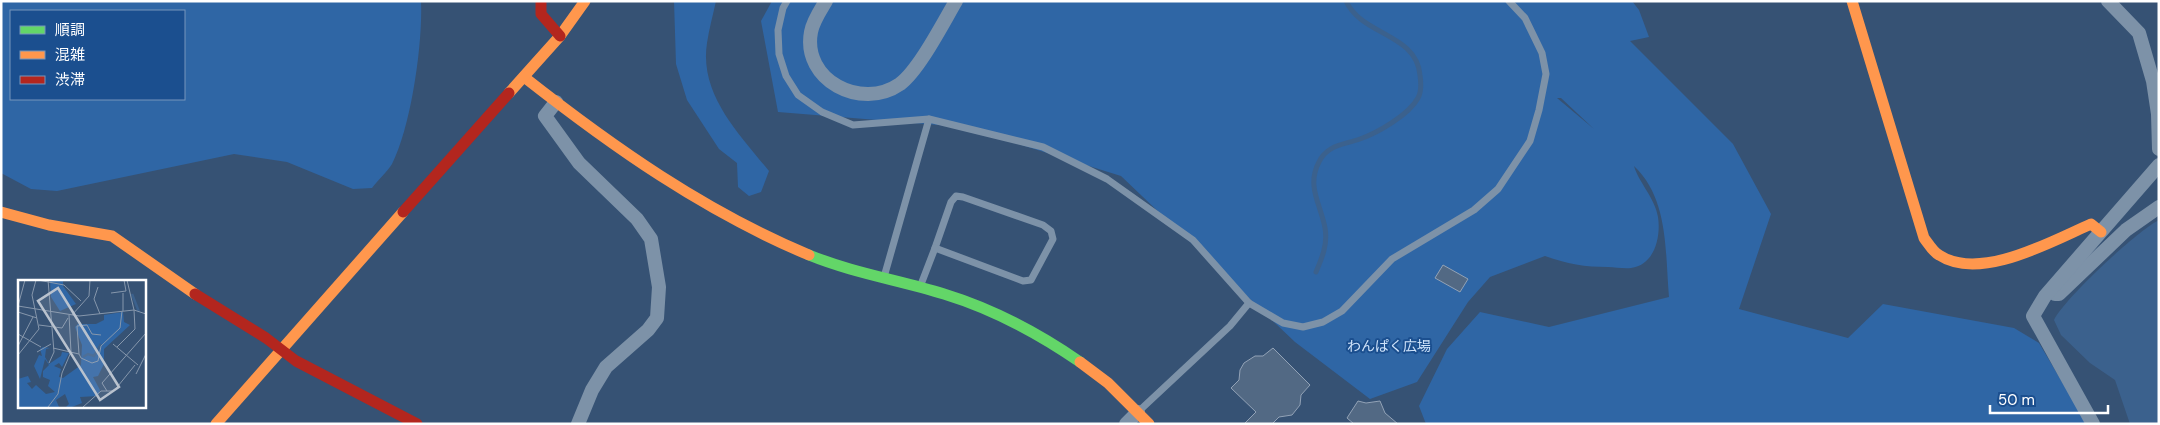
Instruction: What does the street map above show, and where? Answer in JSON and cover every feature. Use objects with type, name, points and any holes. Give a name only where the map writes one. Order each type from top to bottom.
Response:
[{"type":"street","points":[[541,1],[541,14],[560,36]]},
{"type":"street","points":[[216,424],[280,348],[560,36],[585,1]]},
{"type":"street","points":[[826,1],[810,34],[810,45],[820,70],[844,90],[861,95],[875,96],[906,79],[956,1]]},
{"type":"street","points":[[1852,1],[1924,238],[1930,250],[1951,263],[1969,265],[1993,262],[2024,253],[2091,224],[2101,232]]},
{"type":"street","points":[[2108,1],[2139,32],[2153,80],[2158,114],[2159,149]]},
{"type":"street","points":[[524,76],[646,169],[710,209],[789,246],[839,266],[958,299],[1025,326],[1077,357],[1149,424]]},
{"type":"street","points":[[556,102],[545,116],[579,163],[637,218],[651,239],[659,287],[657,318],[648,330],[606,367],[592,390],[578,424]]},
{"type":"street","points":[[2093,424],[2033,316],[2045,296],[2159,165]]},
{"type":"street","points":[[2045,296],[2059,294],[2126,230],[2159,207]]},
{"type":"street","points":[[1,212],[49,225],[112,236],[200,297],[280,348],[296,361],[417,424]]},
{"type":"street","points":[[1126,424],[1138,412]]},
{"type":"lane","points":[[787,1],[778,30],[779,54],[786,76],[798,95],[822,112],[853,125],[929,119],[1043,147],[1107,179],[1193,240],[1249,303],[1283,323],[1303,327],[1323,322],[1342,312],[1392,259],[1474,210],[1498,189],[1530,141],[1539,110],[1546,74],[1542,53],[1534,35],[1525,18],[1508,1]]},
{"type":"lane","points":[[884,277],[929,119]]},
{"type":"lane","points":[[920,288],[951,202],[956,196],[963,196],[1043,225],[1051,231],[1052,239],[1036,273],[1031,280],[1023,281],[935,248]]},
{"type":"lane","points":[[1138,412],[1230,326],[1249,303]]},
{"type":"green space","points":[[1,1],[421,1],[418,61],[405,129],[392,164],[372,188],[353,189],[287,162],[234,154],[57,191],[31,189],[1,173]]},
{"type":"green space","points":[[674,1],[716,1],[707,43],[706,62],[709,79],[715,96],[734,128],[769,171],[761,192],[749,196],[738,187],[737,163],[719,149],[687,100],[676,64]]},
{"type":"green space","name":"わんぱく広場","points":[[772,1],[1632,1],[1639,10],[1649,37],[1630,41],[1733,144],[1771,214],[1739,309],[1848,338],[1883,304],[2014,328],[2039,343],[2087,424],[1426,424],[1419,406],[1447,349],[1480,312],[1549,327],[1669,297],[1665,244],[1659,210],[1654,194],[1634,166],[1654,203],[1658,217],[1657,241],[1651,256],[1646,261],[1639,266],[1622,268],[1576,264],[1545,256],[1490,277],[1468,302],[1417,382],[1370,399],[1295,342],[1121,176],[964,127],[778,112],[761,21]],"holes":[[[1557,98],[1561,98],[1594,129]]]},
{"type":"shaded area","points":[[2159,220],[2159,424],[2130,424],[2115,380],[2090,363],[2061,335],[2054,320],[2072,297],[2102,266],[2135,237]]},
{"type":"building","points":[[1443,265],[1468,279],[1460,292],[1435,278]]},
{"type":"building","points":[[1273,348],[1310,385],[1301,395],[1300,405],[1292,415],[1279,417],[1272,424],[1244,424],[1256,412],[1231,388],[1239,380],[1240,370],[1244,363],[1255,356],[1263,356]]},
{"type":"building","points":[[1358,401],[1366,403],[1380,401],[1385,413],[1398,424],[1354,424],[1347,418]]},
{"type":"waterway","points":[[1316,272],[1326,240],[1325,228],[1314,187],[1315,171],[1322,156],[1331,149],[1367,136],[1400,117],[1414,104],[1421,89],[1416,61],[1409,51],[1399,42],[1364,21],[1354,13],[1346,1]]},
{"type":"traffic: fast","points":[[809,255],[859,272],[944,294],[980,307],[1048,341],[1080,362]]},
{"type":"traffic: slow","points":[[509,93],[560,36],[585,1]]},
{"type":"traffic: slow","points":[[1852,1],[1924,238],[1935,252],[1956,262],[1975,264],[1995,262],[2037,248],[2091,224],[2101,232]]},
{"type":"traffic: slow","points":[[524,77],[591,128],[660,176],[770,238],[809,255]]},
{"type":"traffic: slow","points":[[1,212],[49,225],[112,236],[195,294]]},
{"type":"traffic: slow","points":[[216,424],[403,212]]},
{"type":"traffic: slow","points":[[1080,362],[1108,383],[1149,424]]},
{"type":"traffic: jam","points":[[541,1],[541,14],[560,36]]},
{"type":"traffic: jam","points":[[403,212],[509,93]]},
{"type":"traffic: jam","points":[[195,294],[266,338],[296,361],[417,424]]}]
